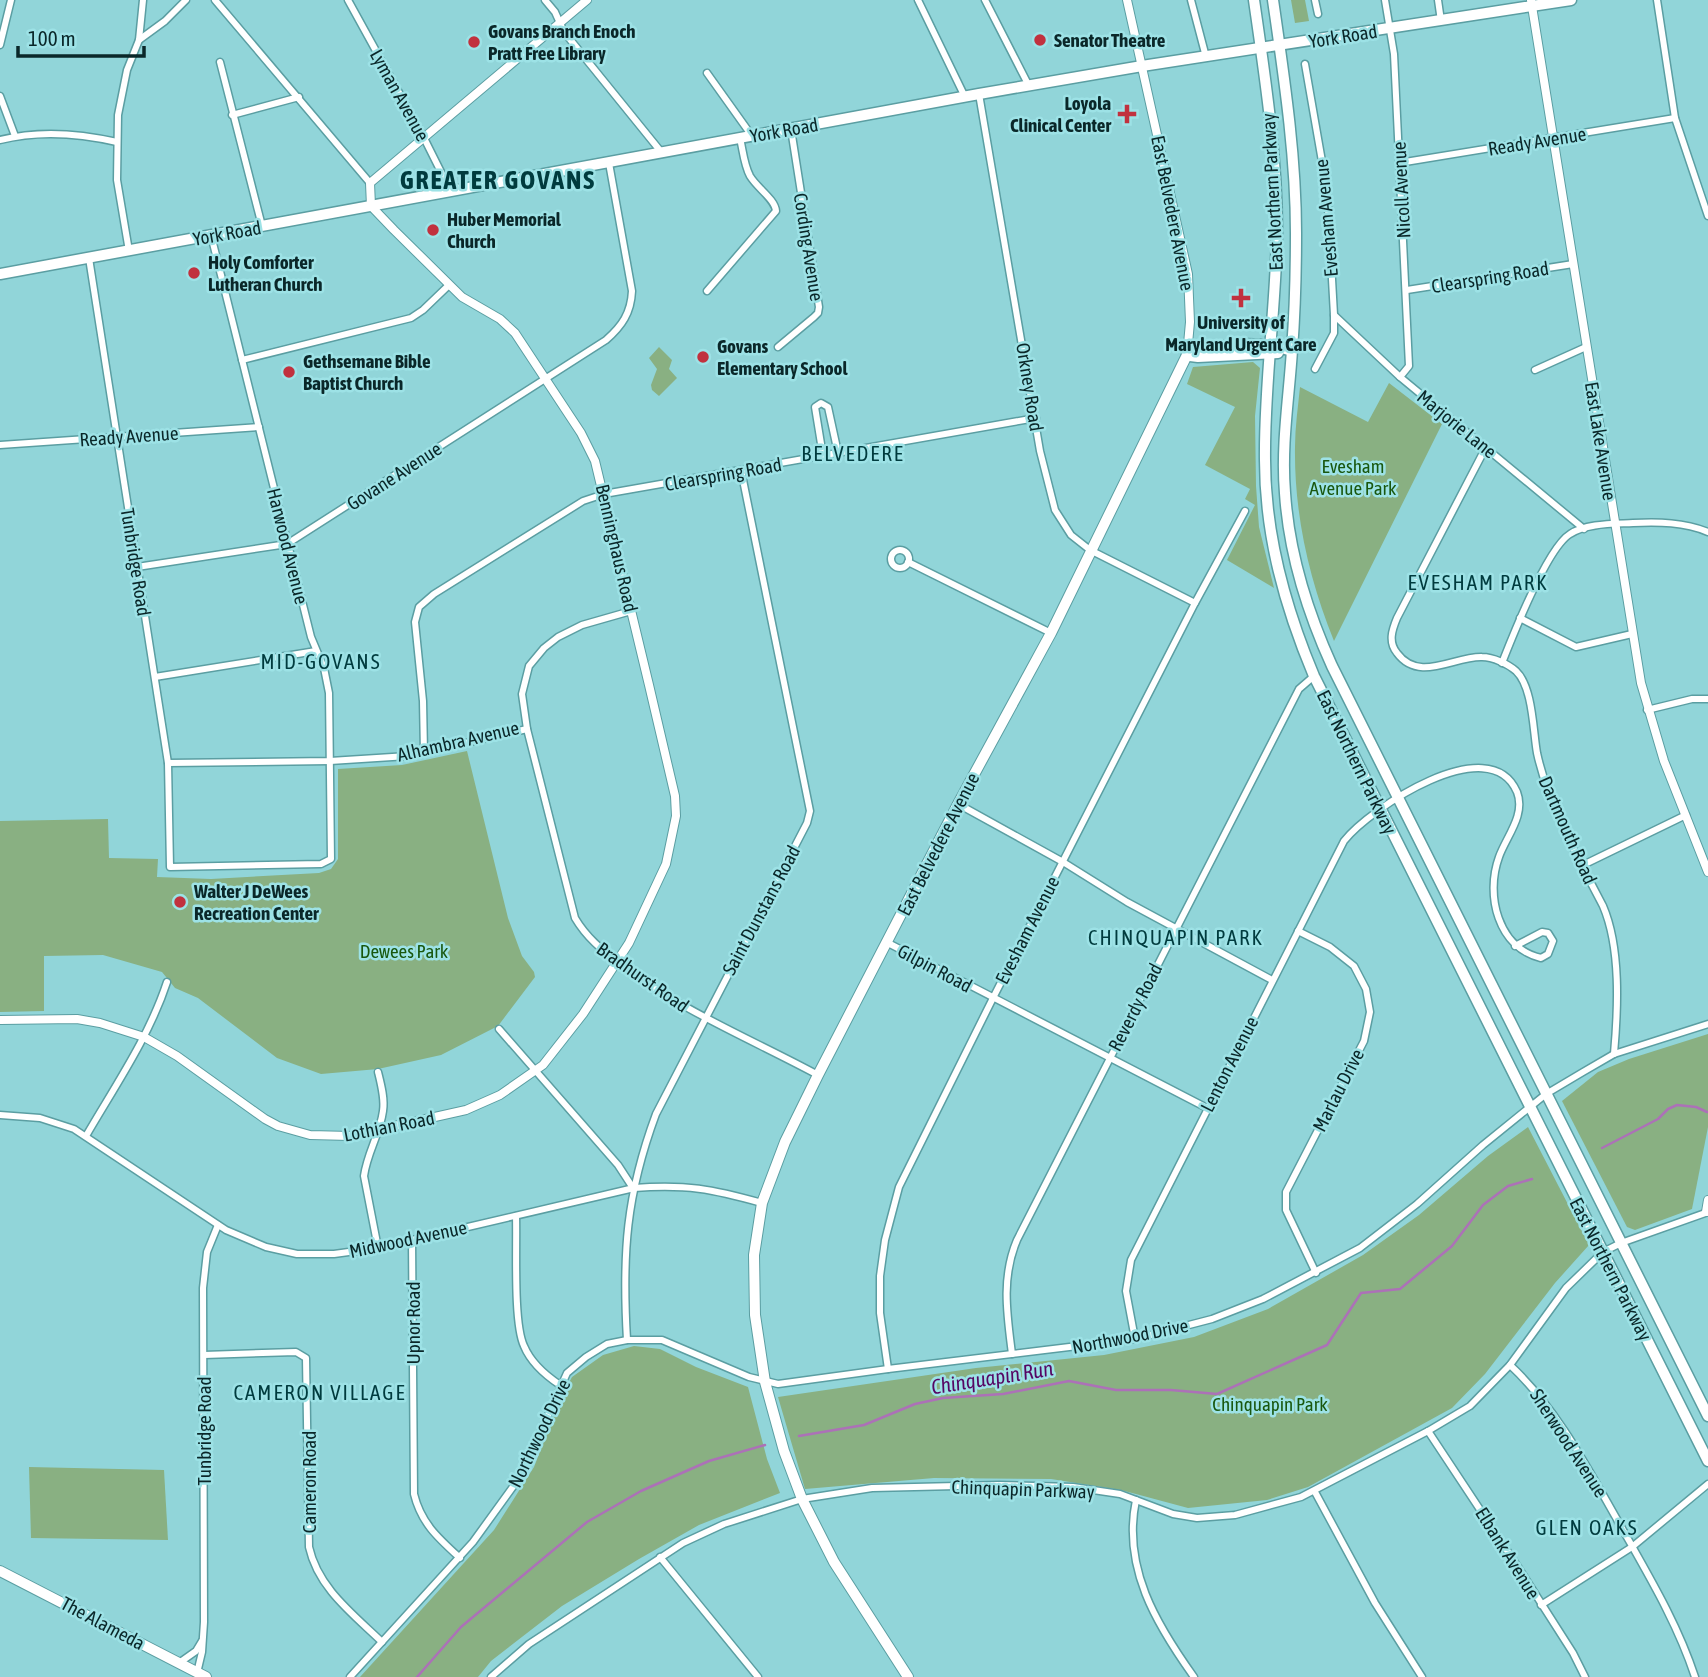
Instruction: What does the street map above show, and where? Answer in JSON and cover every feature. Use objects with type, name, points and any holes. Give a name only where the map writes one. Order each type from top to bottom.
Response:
[{"type":"main road","name":"East Northern Parkway","points":[[1254,0],[1271,134],[1276,216],[1276,279],[1265,460],[1269,525],[1286,603],[1314,676],[1708,1461]]},
{"type":"main road","name":"East Northern Parkway","points":[[1273,0],[1295,179],[1296,256],[1292,351],[1283,462],[1288,523],[1297,570],[1315,629],[1708,1416]]},
{"type":"main road","name":"York Road","points":[[0,274],[979,94],[1142,66],[1441,21],[1532,3],[1571,0]]},
{"type":"main road","points":[[1187,355],[1198,358],[1272,349],[1292,351]]},
{"type":"main road","name":"East Belvedere Avenue","points":[[908,1677],[834,1562],[802,1499],[783,1451],[765,1382],[758,1343],[753,1284],[754,1255],[762,1203],[785,1142],[818,1075],[958,804],[1051,633],[1187,355]]},
{"type":"main road","name":"The Alameda","points":[[0,1571],[201,1675]]},
{"type":"street","points":[[0,45],[10,0]]},
{"type":"street","points":[[129,251],[117,180],[117,142],[120,97],[139,40],[143,0]]},
{"type":"street","points":[[139,40],[186,0]]},
{"type":"street","points":[[215,0],[370,183],[372,206]]},
{"type":"street","name":"Lyman Avenue","points":[[348,0],[451,192]]},
{"type":"street","points":[[545,0],[564,32],[662,153]]},
{"type":"street","points":[[370,183],[587,0]]},
{"type":"street","points":[[918,0],[965,97]]},
{"type":"street","points":[[985,0],[1029,86]]},
{"type":"street","name":"East Belvedere Avenue","points":[[1127,0],[1188,274],[1190,304],[1187,355]]},
{"type":"street","points":[[1191,0],[1206,57]]},
{"type":"street","points":[[1315,0],[1318,14]]},
{"type":"street","name":"Nicoll Avenue","points":[[1385,0],[1394,54],[1406,290],[1409,366],[1400,377]]},
{"type":"street","points":[[1438,0],[1441,21]]},
{"type":"street","points":[[1657,0],[1675,118],[1708,216]]},
{"type":"street","name":"East Lake Avenue","points":[[1532,3],[1632,634],[1647,710],[1708,872]]},
{"type":"street","points":[[220,62],[262,226]]},
{"type":"street","name":"Evesham Avenue","points":[[1305,64],[1327,190],[1334,315],[1334,333],[1315,369]]},
{"type":"street","points":[[707,72],[752,136]]},
{"type":"street","name":"Orkney Road","points":[[979,94],[1045,475],[1055,510],[1071,536],[1090,550],[1195,603]]},
{"type":"street","points":[[0,96],[15,136]]},
{"type":"street","points":[[232,115],[299,97]]},
{"type":"street","name":"Ready Avenue","points":[[1399,163],[1675,118]]},
{"type":"street","name":"Cording Avenue","points":[[778,347],[819,310],[791,129]]},
{"type":"street","points":[[0,140],[15,136],[72,134],[117,142]]},
{"type":"street","points":[[707,291],[776,211],[776,206],[750,175],[744,162],[740,138]]},
{"type":"street","name":"Govane Avenue","points":[[137,568],[287,544],[606,340],[624,321],[632,301],[632,283],[610,163]]},
{"type":"street","name":"Benninghaus Road","points":[[372,206],[462,297],[509,327],[588,446],[604,494],[675,796],[677,816],[667,864],[618,962]]},
{"type":"street","name":"Harwood Avenue","points":[[170,867],[321,864],[331,859],[328,682],[311,637],[211,236]]},
{"type":"street","name":"Tunbridge Road","points":[[89,258],[167,763],[170,867]]},
{"type":"street","name":"Clearspring Road","points":[[1406,290],[1573,264]]},
{"type":"street","points":[[242,360],[411,318],[449,285]]},
{"type":"street","name":"Marjorie Lane","points":[[1334,315],[1400,377],[1584,529]]},
{"type":"street","points":[[1535,370],[1587,347]]},
{"type":"street","points":[[823,456],[816,415],[816,407],[821,403],[830,411],[838,453]]},
{"type":"street","name":"Clearspring Road","points":[[424,753],[424,710],[415,622],[419,607],[434,594],[583,500],[604,494],[1036,418]]},
{"type":"street","name":"Ready Avenue","points":[[0,445],[259,427]]},
{"type":"street","points":[[1486,447],[1397,618],[1392,647],[1402,660],[1419,666],[1436,667],[1479,657],[1492,658],[1502,663],[1520,618],[1558,547],[1569,535],[1584,529],[1615,524],[1672,523],[1708,532]]},
{"type":"street","name":"Saint Dunstans Road","points":[[627,1340],[624,1254],[637,1171],[656,1114],[807,823],[810,811],[741,470]]},
{"type":"street","name":"Evesham Avenue","points":[[888,1369],[879,1292],[885,1240],[894,1201],[925,1131],[1195,603],[1245,511]]},
{"type":"street","points":[[908,562],[1051,633]]},
{"type":"street","name":"Alhambra Avenue","points":[[167,763],[330,761],[424,753],[527,729],[522,694],[524,681],[529,666],[544,648],[568,631],[631,611]]},
{"type":"street","points":[[1520,618],[1576,647],[1632,634]]},
{"type":"street","points":[[155,677],[316,651]]},
{"type":"street","name":"Dartmouth Road","points":[[1502,663],[1516,671],[1523,681],[1542,772],[1552,800],[1607,915],[1615,973],[1614,1054]]},
{"type":"street","name":"Reverdy Road","points":[[1012,1354],[1006,1299],[1012,1251],[1299,689],[1314,676]]},
{"type":"street","points":[[1647,710],[1692,699],[1708,699]]},
{"type":"street","name":"Bradhurst Road","points":[[527,729],[575,918],[586,935],[599,948],[658,992],[818,1075]]},
{"type":"street","name":"Lenton Avenue","points":[[1135,1339],[1126,1291],[1128,1266],[1272,980],[1353,829],[1398,796],[1425,782],[1467,769],[1492,770],[1507,779],[1520,802],[1499,858],[1494,884],[1500,920],[1505,934],[1515,946]]},
{"type":"street","points":[[958,804],[1063,862],[1127,902],[1272,980]]},
{"type":"street","points":[[1583,865],[1686,815]]},
{"type":"street","name":"Marlau Drive","points":[[1298,931],[1340,953],[1354,966],[1366,989],[1370,1012],[1364,1041],[1286,1192],[1285,1203],[1290,1219],[1317,1273]]},
{"type":"street","points":[[1542,932],[1548,933],[1553,941],[1553,947],[1541,958],[1515,946],[1542,932]]},
{"type":"street","name":"Gilpin Road","points":[[888,943],[1207,1108]]},
{"type":"street","name":"Lothian Road","points":[[0,1020],[77,1019],[100,1023],[144,1037],[177,1056],[255,1113],[278,1126],[310,1135],[350,1136],[466,1110],[500,1095],[535,1072],[551,1056],[618,962]]},
{"type":"street","points":[[86,1136],[144,1037],[167,982]]},
{"type":"street","name":"Northwood Drive","points":[[350,1677],[460,1558],[515,1485],[568,1373],[607,1344],[627,1340],[662,1340],[765,1382],[778,1384],[1135,1339],[1212,1319],[1263,1300],[1317,1273],[1373,1238],[1546,1094],[1614,1054],[1708,1024]]},
{"type":"street","points":[[499,1029],[602,1147],[634,1188]]},
{"type":"street","points":[[378,1072],[383,1109],[365,1163],[364,1175],[378,1248]]},
{"type":"street","name":"Midwood Avenue","points":[[0,1115],[40,1118],[74,1129],[238,1237],[297,1254],[334,1254],[378,1248],[634,1188],[664,1185],[698,1187],[762,1203]]},
{"type":"street","points":[[1707,1212],[1708,1200]]},
{"type":"street","name":"Chinquapin Parkway","points":[[491,1677],[528,1644],[660,1557],[724,1524],[802,1499],[872,1488],[999,1485],[1098,1490],[1187,1517],[1211,1518],[1274,1506],[1315,1492],[1470,1406],[1510,1365],[1566,1288],[1603,1252],[1707,1212]]},
{"type":"street","points":[[516,1216],[520,1336],[533,1362],[560,1385]]},
{"type":"street","name":"Tunbridge Road","points":[[201,1675],[204,1271],[207,1252],[218,1225]]},
{"type":"street","name":"Upnor Road","points":[[412,1240],[414,1494],[422,1519],[460,1558]]},
{"type":"street","name":"Cameron Road","points":[[204,1355],[296,1352],[306,1358],[311,1557],[331,1594],[382,1643]]},
{"type":"street","name":"Sherwood Avenue","points":[[1510,1365],[1534,1388],[1556,1416],[1668,1610],[1695,1677]]},
{"type":"street","name":"Elbank Avenue","points":[[1428,1431],[1493,1527],[1573,1653],[1585,1677]]},
{"type":"street","points":[[1541,1605],[1632,1547],[1708,1484]]},
{"type":"street","points":[[1315,1492],[1369,1593],[1422,1677]]},
{"type":"street","points":[[1136,1500],[1133,1537],[1142,1587],[1156,1620],[1194,1677]]},
{"type":"street","points":[[660,1557],[758,1677]]},
{"type":"street","points":[[179,1663],[196,1651],[203,1639]]},
{"type":"green space","points":[[1291,0],[1305,0],[1309,21],[1295,23]]},
{"type":"green space","points":[[659,347],[672,360],[669,369],[677,378],[659,396],[652,390],[651,385],[657,369],[649,358]]},
{"type":"green space","name":"Evesham Avenue Park","points":[[1253,362],[1260,368],[1255,416],[1259,527],[1274,588],[1227,560],[1255,505],[1245,499],[1250,489],[1205,465],[1235,407],[1187,384],[1193,367]]},
{"type":"green space","name":"Evesham Avenue Park","points":[[1389,383],[1442,424],[1334,641],[1310,570],[1300,521],[1295,447],[1300,387],[1368,422]]},
{"type":"green space","name":"Dewees Park","points":[[467,751],[508,918],[522,956],[535,977],[498,1026],[441,1055],[378,1069],[321,1074],[277,1058],[198,998],[175,988],[162,972],[103,955],[44,956],[44,1011],[0,1012],[0,821],[108,819],[109,858],[158,859],[157,877],[211,879],[319,873],[331,869],[338,859],[338,769],[402,765]]},
{"type":"green space","points":[[1708,1034],[1708,1127],[1692,1209],[1635,1230],[1627,1227],[1562,1101],[1598,1072],[1629,1059]]},
{"type":"green space","name":"Chinquapin Park","points":[[1528,1127],[1589,1245],[1555,1283],[1485,1374],[1452,1408],[1308,1487],[1267,1500],[1188,1508],[1121,1490],[1051,1479],[934,1478],[805,1489],[778,1397],[976,1368],[1104,1355],[1194,1337],[1268,1309],[1363,1255],[1419,1215],[1488,1156]]},
{"type":"green space","points":[[634,1346],[660,1349],[696,1367],[748,1387],[767,1459],[780,1493],[699,1525],[639,1559],[562,1606],[491,1661],[478,1677],[360,1677],[494,1530],[534,1467],[572,1377],[603,1355]]},
{"type":"green space","points":[[29,1467],[164,1470],[168,1540],[31,1538]]},
{"type":"waterway","name":"Chinquapin Run","points":[[1602,1148],[1658,1119],[1668,1109],[1677,1105],[1696,1107],[1707,1112]]},
{"type":"waterway","name":"Chinquapin Run","points":[[799,1436],[864,1425],[915,1404],[943,1398],[1003,1394],[1069,1381],[1116,1390],[1171,1390],[1217,1394],[1327,1345],[1361,1293],[1400,1289],[1452,1246],[1483,1205],[1508,1186],[1532,1179]]},
{"type":"waterway","name":"Chinquapin Run","points":[[417,1677],[461,1627],[587,1522],[641,1491],[709,1461],[765,1445]]},
{"type":"place","name":"Senator Theatre","points":[[1040,40]]},
{"type":"place","name":"Govans Branch Enoch Pratt Free Library","points":[[474,42]]},
{"type":"place","name":"Loyola Clinical Center","points":[[1127,114]]},
{"type":"place","name":"Huber Memorial Church","points":[[433,230]]},
{"type":"place","name":"Holy Comforter Lutheran Church","points":[[194,273]]},
{"type":"place","name":"University of Maryland Urgent Care","points":[[1241,298]]},
{"type":"place","name":"Govans Elementary School","points":[[703,357]]},
{"type":"place","name":"Gethsemane Bible Baptist Church","points":[[289,372]]},
{"type":"place","name":"Walter J DeWees Recreation Center","points":[[180,902]]},
{"type":"district","name":"GREATER GOVANS","points":[[498,180]]},
{"type":"district","name":"BELVEDERE","points":[[853,453]]},
{"type":"district","name":"EVESHAM PARK","points":[[1478,582]]},
{"type":"district","name":"MID-GOVANS","points":[[321,661]]},
{"type":"district","name":"CHINQUAPIN PARK","points":[[1176,937]]},
{"type":"district","name":"CAMERON VILLAGE","points":[[320,1392]]},
{"type":"district","name":"GLEN OAKS","points":[[1587,1527]]}]
